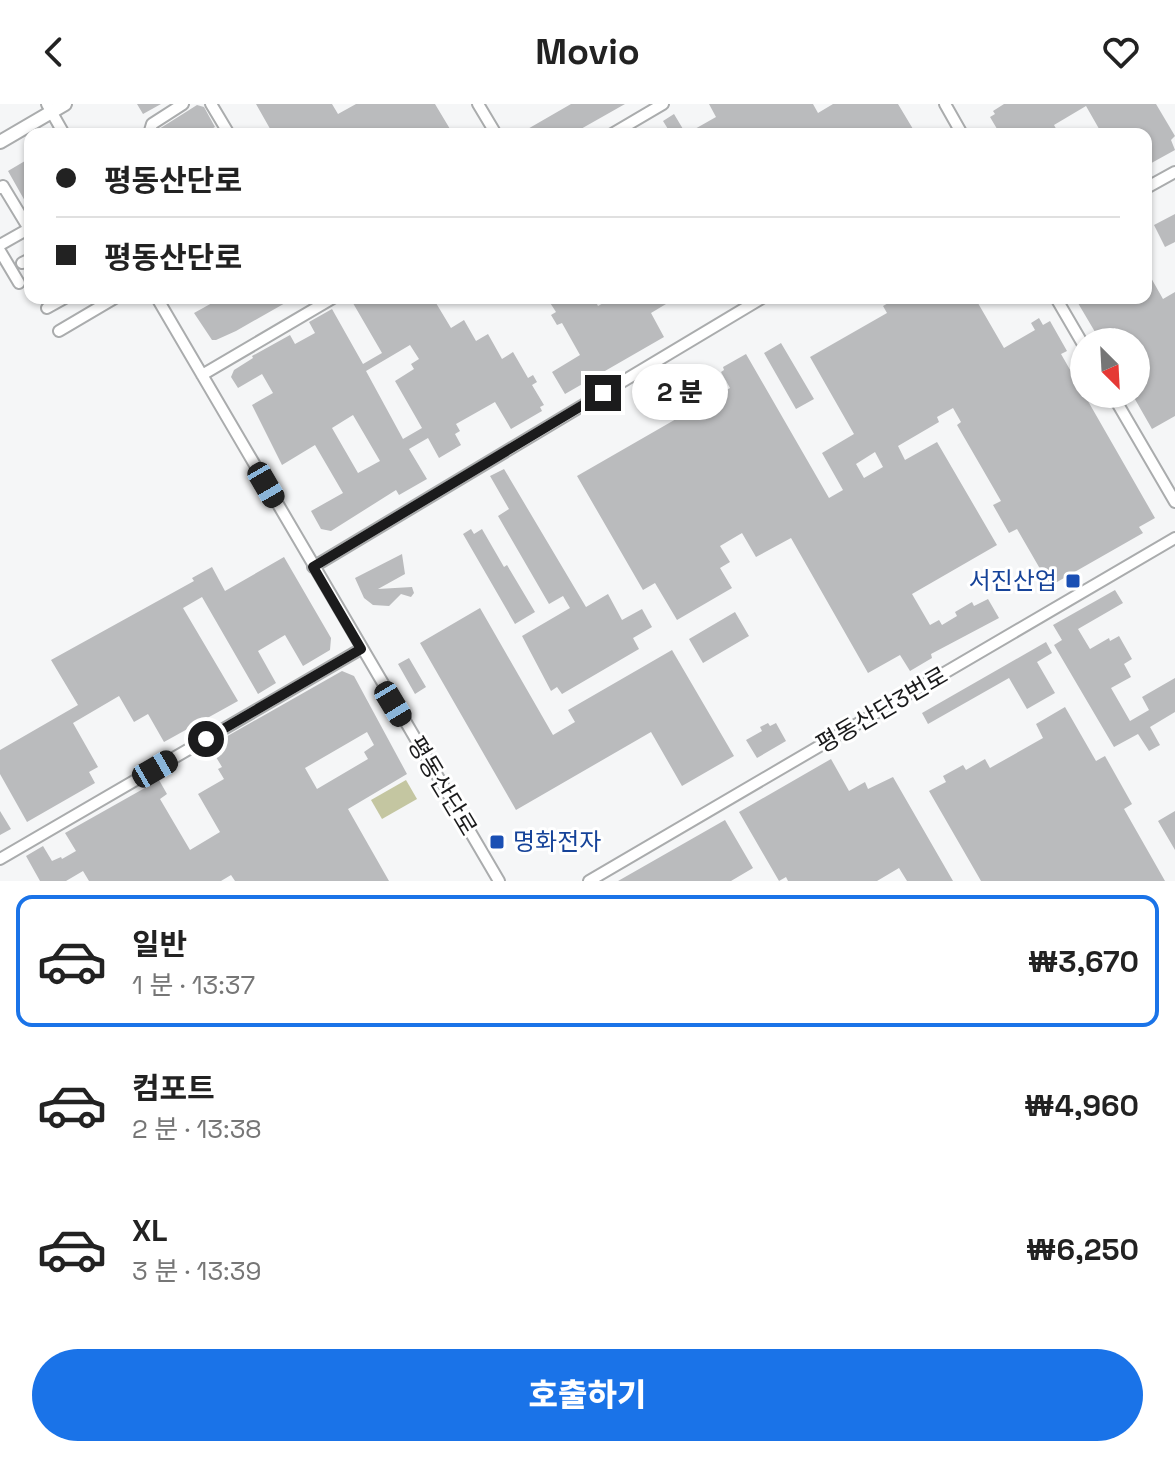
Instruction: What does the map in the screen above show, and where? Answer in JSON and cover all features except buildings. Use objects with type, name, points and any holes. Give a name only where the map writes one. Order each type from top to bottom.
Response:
[{"type":"main road","points":[[0,142],[49,108],[65,104]]},
{"type":"street","points":[[151,128],[152,124],[183,104]]},
{"type":"street","points":[[211,104],[225,128]]},
{"type":"street","points":[[478,104],[492,128]]},
{"type":"street","points":[[622,128],[663,104]]},
{"type":"street","points":[[945,104],[959,128]]},
{"type":"street","points":[[49,108],[61,128]]},
{"type":"street","points":[[1152,185],[1175,172]]},
{"type":"street","points":[[0,188],[3,186],[24,220]]},
{"type":"street","points":[[19,283],[0,248],[24,231]]},
{"type":"street","points":[[47,308],[54,304]]},
{"type":"street","points":[[59,331],[105,304]]},
{"type":"street","name":"평동산단로","points":[[161,304],[499,881]]},
{"type":"street","points":[[202,375],[323,304]]},
{"type":"street","points":[[313,567],[752,304]]},
{"type":"street","points":[[1060,304],[1074,328]]},
{"type":"street","points":[[1120,408],[1175,502]]},
{"type":"street","name":"평동산단3번로","points":[[589,881],[1175,538]]},
{"type":"street","points":[[0,859],[361,649]]},
{"type":"green space","points":[[406,780],[417,799],[382,819],[371,800]]},
{"type":"place","name":"서진산업","points":[[1073,581]]},
{"type":"place","name":"명화전자","points":[[497,842]]},
{"type":"route","points":[[206,739],[361,649],[313,567],[603,393]]}]
